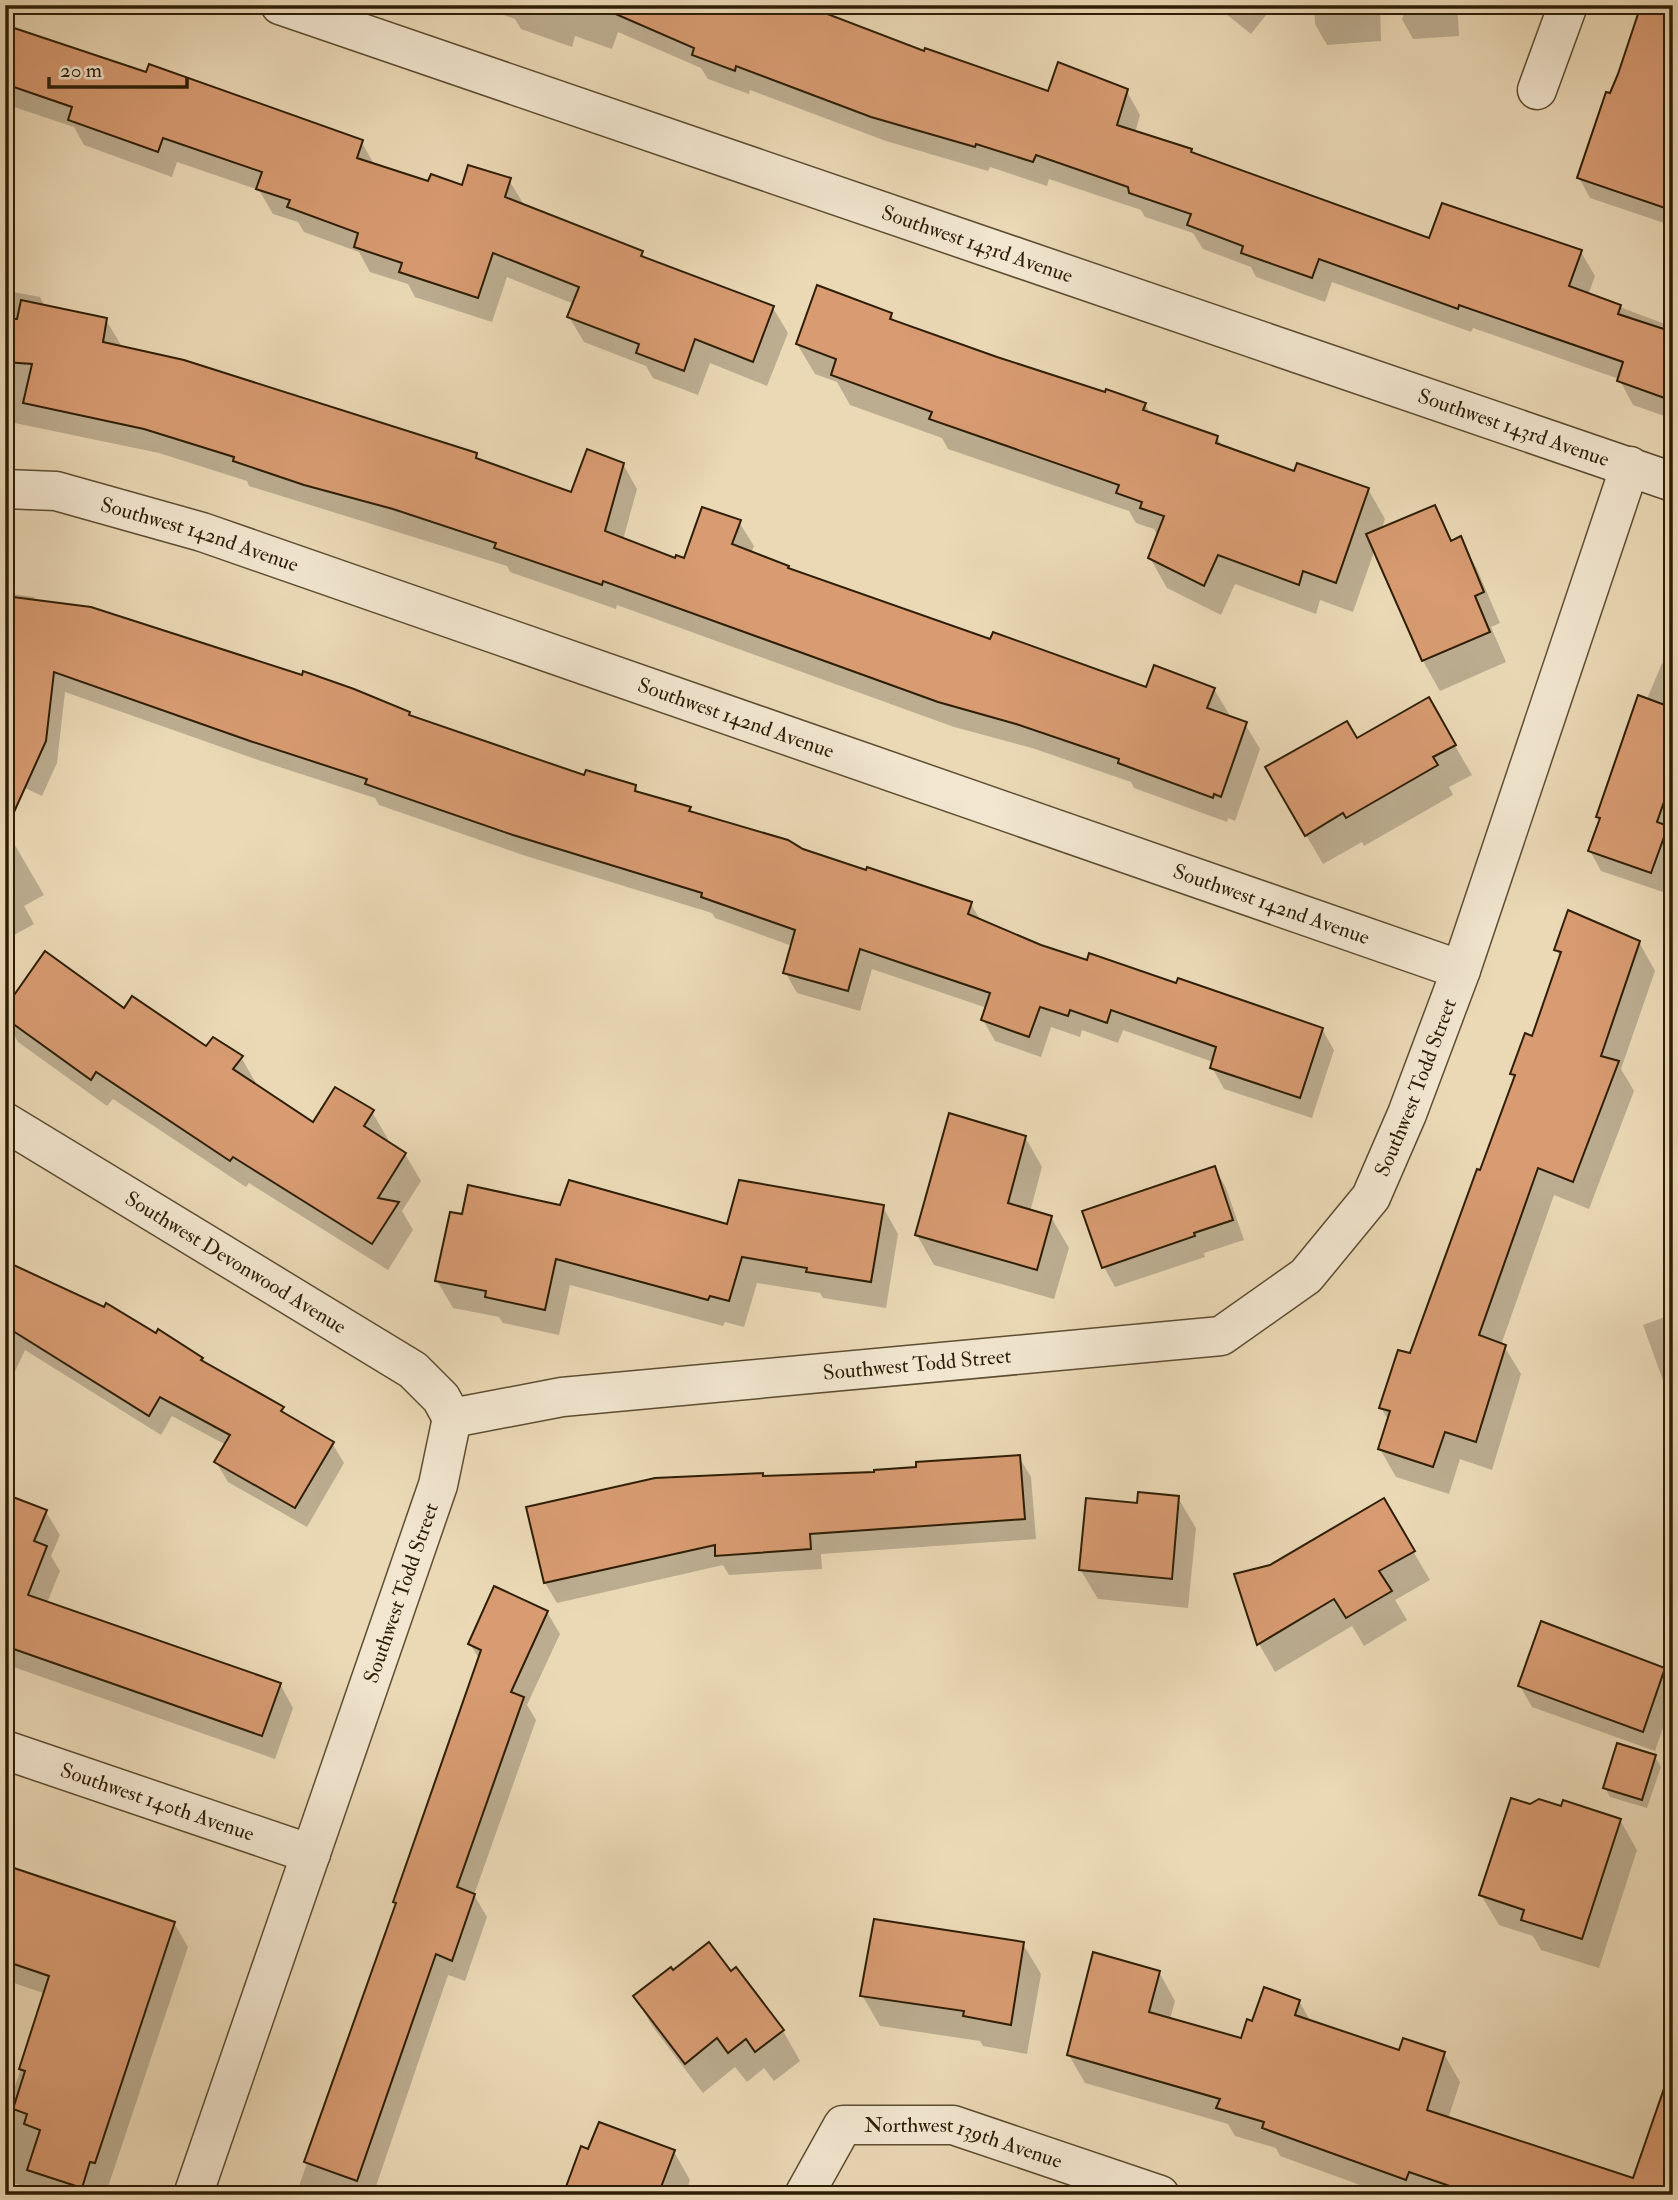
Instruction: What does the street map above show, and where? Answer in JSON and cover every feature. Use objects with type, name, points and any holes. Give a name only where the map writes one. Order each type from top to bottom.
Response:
[{"type":"street","name":"Southwest 143rd Avenue","points":[[280,5],[1673,482]]},
{"type":"street","points":[[1537,90],[1568,5]]},
{"type":"street","name":"Southwest Todd Street","points":[[193,2195],[438,1485],[452,1418],[562,1398],[1221,1336],[1306,1276],[1371,1197],[1407,1114],[1461,970],[1630,466]]},
{"type":"street","name":"Southwest 142nd Avenue","points":[[5,489],[56,491],[202,532],[1461,970]]},
{"type":"street","name":"Southwest Devonwood Avenue","points":[[5,1122],[413,1370],[442,1398],[452,1418]]},
{"type":"street","name":"Southwest 140th Avenue","points":[[5,1750],[311,1854]]},
{"type":"street","name":"Northwest 139th Avenue","points":[[804,2195],[843,2125],[953,2125],[1160,2195]]},
{"type":"building","points":[[595,5],[804,5],[924,51],[925,48],[1048,91],[1058,62],[1128,89],[1117,125],[1192,149],[1191,152],[1429,238],[1442,203],[1582,250],[1569,286],[1621,305],[1618,314],[1673,332],[1673,401],[1617,381],[1623,362],[1459,305],[1458,309],[1319,259],[1312,278],[1241,253],[1243,246],[1187,225],[1191,214],[1129,193],[1128,187],[1036,155],[1033,162],[871,117],[736,66],[735,71],[692,55],[694,48]]},
{"type":"building","points":[[1641,5],[1673,5],[1673,181],[1665,208],[1577,178],[1606,92],[1610,93],[1618,74]]},
{"type":"building","points":[[5,25],[146,72],[149,64],[363,140],[357,158],[428,181],[431,174],[462,185],[468,165],[511,178],[505,197],[643,251],[641,256],[774,306],[753,362],[695,339],[684,371],[636,353],[639,344],[567,317],[579,287],[493,253],[478,298],[399,272],[402,263],[354,247],[358,233],[287,207],[290,200],[256,189],[262,172],[163,138],[158,152],[68,120],[72,107],[5,84]]},
{"type":"building","points":[[817,285],[892,313],[890,319],[997,357],[1146,403],[1143,410],[1218,436],[1216,443],[1294,471],[1297,463],[1369,488],[1336,583],[1303,571],[1299,585],[1218,555],[1204,586],[1148,558],[1164,516],[1140,508],[1142,502],[1116,493],[1119,485],[929,419],[932,412],[831,375],[836,359],[796,344]]},
{"type":"building","points":[[21,300],[107,318],[103,342],[184,360],[477,453],[476,458],[571,492],[587,449],[624,463],[605,531],[675,558],[676,555],[684,558],[702,507],[741,520],[732,544],[789,566],[788,568],[990,639],[993,632],[1146,687],[1154,665],[1215,688],[1207,708],[1247,722],[1221,797],[1214,794],[1213,798],[1118,763],[1119,759],[1016,724],[938,702],[603,581],[602,585],[494,548],[496,543],[393,509],[304,485],[233,461],[234,457],[144,429],[23,403],[32,364],[5,362],[5,319],[17,319]]},
{"type":"building","points":[[1435,505],[1451,541],[1461,536],[1484,592],[1475,596],[1490,632],[1422,661],[1366,534]]},
{"type":"building","points":[[5,596],[91,607],[302,675],[303,671],[410,712],[409,715],[584,775],[586,770],[636,785],[635,791],[691,807],[689,811],[788,840],[803,849],[972,902],[968,914],[1041,945],[1087,960],[1089,953],[1176,983],[1178,978],[1323,1028],[1300,1098],[1210,1068],[1216,1047],[1111,1010],[1107,1023],[1070,1010],[1068,1016],[1040,1007],[1029,1037],[981,1020],[990,993],[860,949],[848,991],[783,973],[795,930],[701,897],[702,893],[513,835],[365,784],[367,779],[54,672],[46,741],[5,832]]},
{"type":"building","points":[[1638,695],[1673,708],[1673,776],[1657,822],[1668,826],[1651,873],[1588,851],[1600,818],[1596,817]]},
{"type":"building","points":[[1429,697],[1456,745],[1433,757],[1438,765],[1346,818],[1343,813],[1305,836],[1265,767],[1347,721],[1357,738]]},
{"type":"building","points":[[1568,910],[1640,941],[1601,1056],[1619,1061],[1573,1182],[1538,1168],[1479,1335],[1506,1345],[1476,1442],[1445,1432],[1433,1467],[1378,1449],[1390,1411],[1379,1408],[1398,1350],[1410,1353],[1477,1169],[1480,1170],[1515,1075],[1510,1074],[1525,1033],[1532,1036],[1561,952],[1554,950]]},
{"type":"building","points":[[45,951],[124,1008],[132,996],[206,1046],[213,1037],[243,1056],[233,1069],[313,1122],[335,1087],[374,1110],[364,1126],[406,1153],[378,1198],[399,1202],[372,1244],[233,1157],[230,1161],[96,1072],[91,1080],[5,1018],[5,1008]]},
{"type":"building","points":[[949,1113],[1026,1136],[1008,1203],[1052,1216],[1037,1270],[915,1235]]},
{"type":"building","points":[[1215,1166],[1233,1220],[1102,1268],[1082,1211]]},
{"type":"building","points":[[569,1180],[727,1224],[739,1180],[884,1205],[871,1282],[806,1272],[807,1268],[742,1257],[729,1301],[710,1296],[708,1300],[556,1259],[545,1310],[485,1297],[486,1291],[435,1281],[450,1212],[462,1214],[468,1185],[560,1205]]},
{"type":"building","points":[[5,1261],[104,1307],[106,1303],[156,1333],[158,1329],[203,1358],[201,1360],[284,1407],[281,1411],[334,1442],[295,1508],[214,1462],[230,1435],[160,1397],[149,1416],[5,1326]]},
{"type":"building","points":[[1020,1455],[1025,1519],[810,1534],[811,1549],[715,1556],[715,1545],[544,1583],[526,1507],[655,1478],[874,1472],[916,1467],[916,1462]]},
{"type":"building","points":[[1138,1492],[1179,1496],[1172,1579],[1079,1570],[1086,1498],[1137,1503]]},
{"type":"building","points":[[5,1494],[47,1510],[34,1541],[47,1546],[28,1595],[281,1683],[262,1736],[5,1646]]},
{"type":"building","points":[[1384,1498],[1415,1551],[1379,1571],[1392,1591],[1346,1618],[1334,1599],[1257,1645],[1234,1574],[1270,1565]]},
{"type":"building","points":[[494,1586],[548,1611],[511,1692],[524,1697],[457,1887],[475,1894],[452,1961],[436,1954],[357,2181],[304,2162],[396,1903],[393,1902],[481,1650],[468,1644]]},
{"type":"building","points":[[1541,1621],[1665,1668],[1643,1732],[1518,1686]]},
{"type":"building","points":[[1617,1743],[1656,1755],[1642,1800],[1603,1788]]},
{"type":"building","points":[[1511,1798],[1530,1804],[1539,1799],[1561,1806],[1563,1800],[1621,1819],[1582,1939],[1521,1920],[1524,1910],[1479,1895]]},
{"type":"building","points":[[5,1865],[175,1922],[95,2163],[90,2162],[82,2188],[27,2170],[40,2130],[24,2124],[27,2114],[13,2109],[25,2071],[19,2069],[49,1976],[5,1961]]},
{"type":"building","points":[[874,1919],[1024,1942],[1011,2025],[963,2016],[964,2011],[860,1996]]},
{"type":"building","points":[[709,1942],[731,1971],[736,1967],[784,2030],[755,2052],[746,2039],[728,2053],[717,2038],[685,2064],[633,1996]]},
{"type":"building","points":[[1093,1952],[1160,1971],[1149,2012],[1241,2038],[1247,2019],[1252,2021],[1264,1987],[1300,2000],[1295,2015],[1399,2050],[1403,2038],[1445,2052],[1427,2110],[1633,2178],[1667,2080],[1673,2081],[1673,2195],[1476,2195],[1409,2172],[1406,2180],[1262,2128],[1264,2122],[1216,2108],[1220,2099],[1067,2055]]},
{"type":"building","points":[[599,2122],[675,2150],[658,2195],[563,2195],[581,2146],[588,2149]]}]
